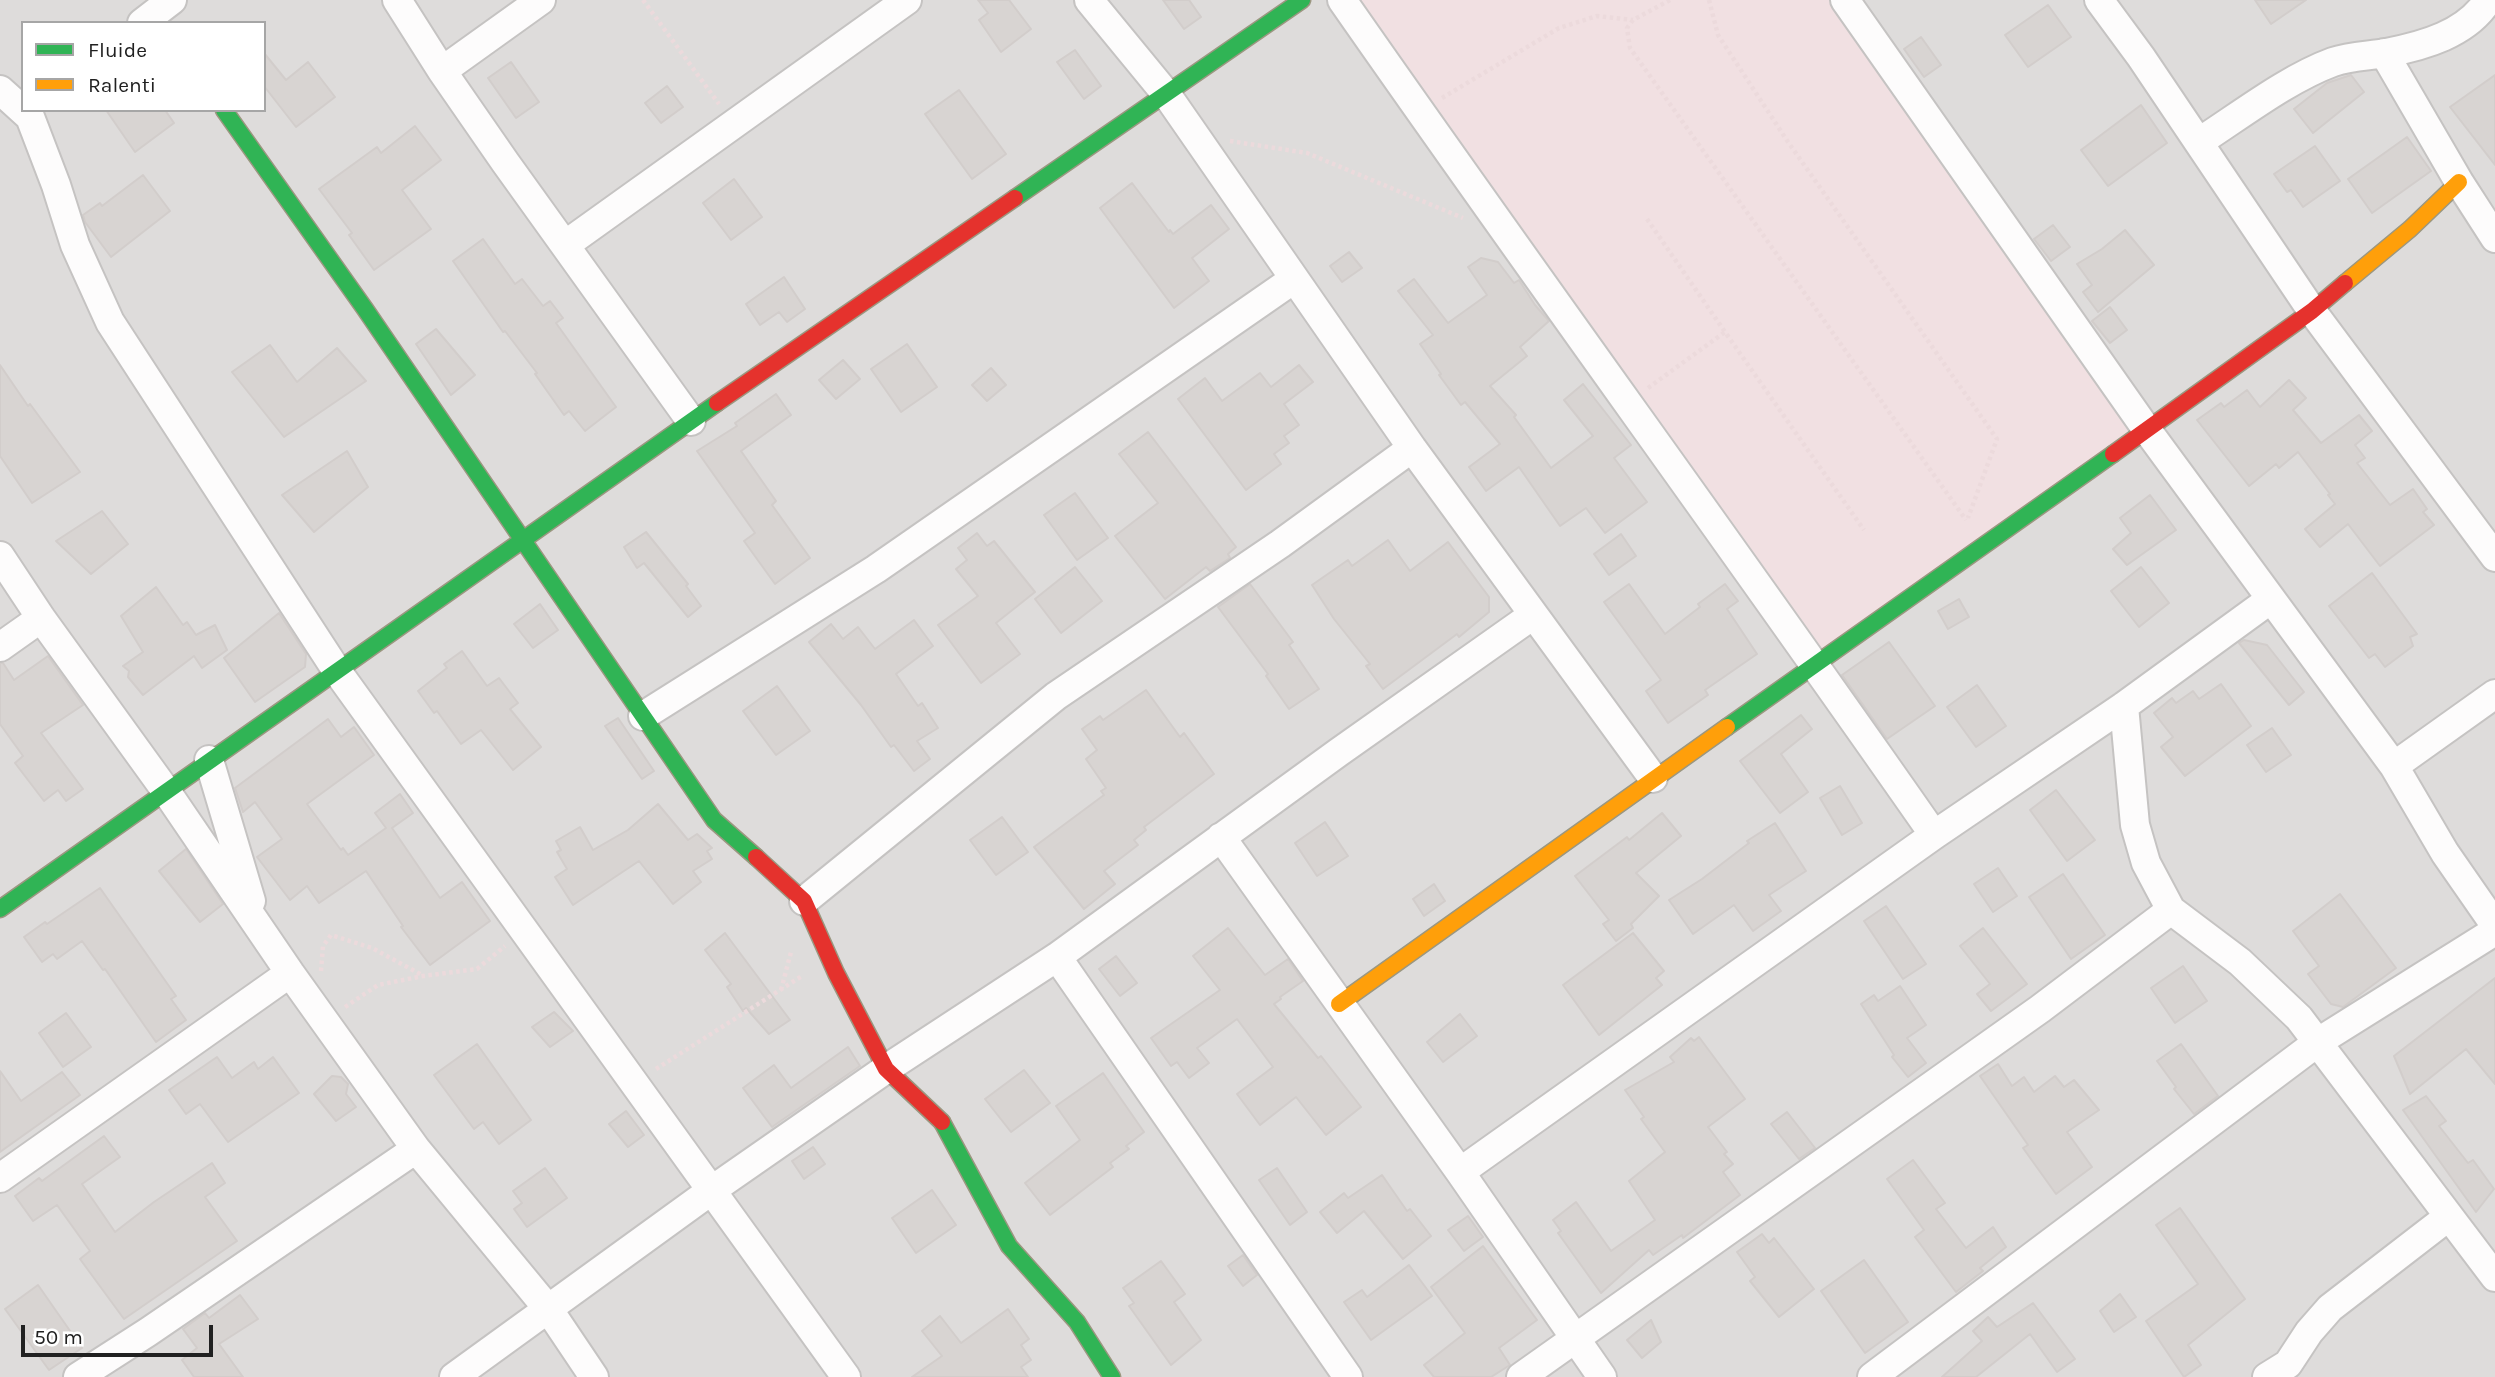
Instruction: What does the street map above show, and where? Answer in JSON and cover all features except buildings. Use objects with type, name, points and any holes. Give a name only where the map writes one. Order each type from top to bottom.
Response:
[{"type":"street","points":[[397,0],[442,71],[691,421]]},
{"type":"street","points":[[442,71],[541,0]]},
{"type":"street","points":[[565,245],[908,0]]},
{"type":"street","points":[[1089,0],[1167,95],[1412,448],[1653,778]]},
{"type":"street","points":[[0,909],[691,421],[1302,0]]},
{"type":"street","points":[[1342,0],[1934,835]]},
{"type":"street","points":[[1845,0],[2147,430],[2394,766],[2445,853],[2495,925]]},
{"type":"street","points":[[2099,0],[2199,142],[2312,311],[2495,557]]},
{"type":"street","points":[[2199,142],[2298,79],[2333,62],[2416,47],[2443,37],[2467,24],[2488,0]]},
{"type":"street","points":[[2384,53],[2459,182],[2495,237]]},
{"type":"street","points":[[15,104],[56,185],[75,245],[110,321],[337,671],[846,1377]]},
{"type":"street","points":[[225,112],[365,309],[714,820],[804,901],[836,973],[886,1069],[940,1118],[1009,1246],[1077,1322],[1112,1377]]},
{"type":"street","points":[[1339,1004],[2312,311],[2410,229],[2459,182]]},
{"type":"street","points":[[643,716],[876,569],[1150,376],[1294,279]]},
{"type":"street","points":[[804,901],[1056,696],[1280,544],[1412,448]]},
{"type":"street","points":[[0,556],[416,1149],[549,1310],[594,1377]]},
{"type":"street","points":[[1460,1172],[1934,835],[2124,706],[2271,600]]},
{"type":"street","points":[[454,1377],[712,1190],[886,1069],[1057,957],[1532,615]]},
{"type":"street","points":[[0,647],[41,618]]},
{"type":"street","points":[[2394,766],[2495,694]]},
{"type":"street","points":[[2124,706],[2135,825],[2147,863],[2171,910],[2240,962],[2270,989],[2318,1041],[2495,1277]]},
{"type":"street","points":[[209,760],[257,924]]},
{"type":"street","points":[[1221,837],[1460,1172],[1602,1377]]},
{"type":"street","points":[[1521,1377],[2040,1009],[2171,910]]},
{"type":"street","points":[[1886,1373],[2318,1041],[2495,932]]},
{"type":"street","points":[[1057,957],[1348,1377]]},
{"type":"street","points":[[0,1178],[290,973]]},
{"type":"street","points":[[78,1377],[416,1149]]},
{"type":"street","points":[[2281,1373],[2309,1332],[2330,1308],[2448,1217]]},
{"type":"path","points":[[643,0],[734,124]]},
{"type":"path","points":[[1670,0],[1633,20],[1627,28],[1630,48],[1967,520],[1983,547]]},
{"type":"path","points":[[1709,0],[1718,35],[1788,142],[1997,439],[1967,520]]},
{"type":"path","points":[[1419,112],[1559,29],[1597,16],[1633,20]]},
{"type":"path","points":[[1195,135],[1307,153],[1465,219]]},
{"type":"path","points":[[1647,219],[1864,530]]},
{"type":"path","points":[[1628,403],[1726,332]]},
{"type":"path","points":[[324,1021],[378,985],[423,976],[477,970],[525,930]]},
{"type":"path","points":[[324,1021],[321,969],[323,946],[331,935],[372,948],[423,976]]},
{"type":"path","points":[[635,1082],[804,975]]},
{"type":"shaded area","points":[[0,0],[2495,0],[2495,1377],[0,1377]]},
{"type":"shaded area","points":[[1356,0],[1854,0],[2150,422],[1829,665]]},
{"type":"traffic: fast","points":[[1015,198],[1302,0]]},
{"type":"traffic: fast","points":[[225,112],[365,309],[714,820],[756,857]]},
{"type":"traffic: fast","points":[[0,909],[717,403]]},
{"type":"traffic: fast","points":[[1727,727],[2113,454]]},
{"type":"traffic: fast","points":[[942,1122],[1009,1246],[1077,1322],[1112,1377]]},
{"type":"traffic: slow","points":[[2345,283],[2410,229],[2459,182]]},
{"type":"traffic: slow","points":[[1339,1004],[1727,727]]},
{"type":"traffic: jam","points":[[717,403],[1015,198]]},
{"type":"traffic: jam","points":[[2113,454],[2312,311],[2345,283]]},
{"type":"traffic: jam","points":[[756,857],[804,901],[836,973],[886,1069],[942,1122]]}]
